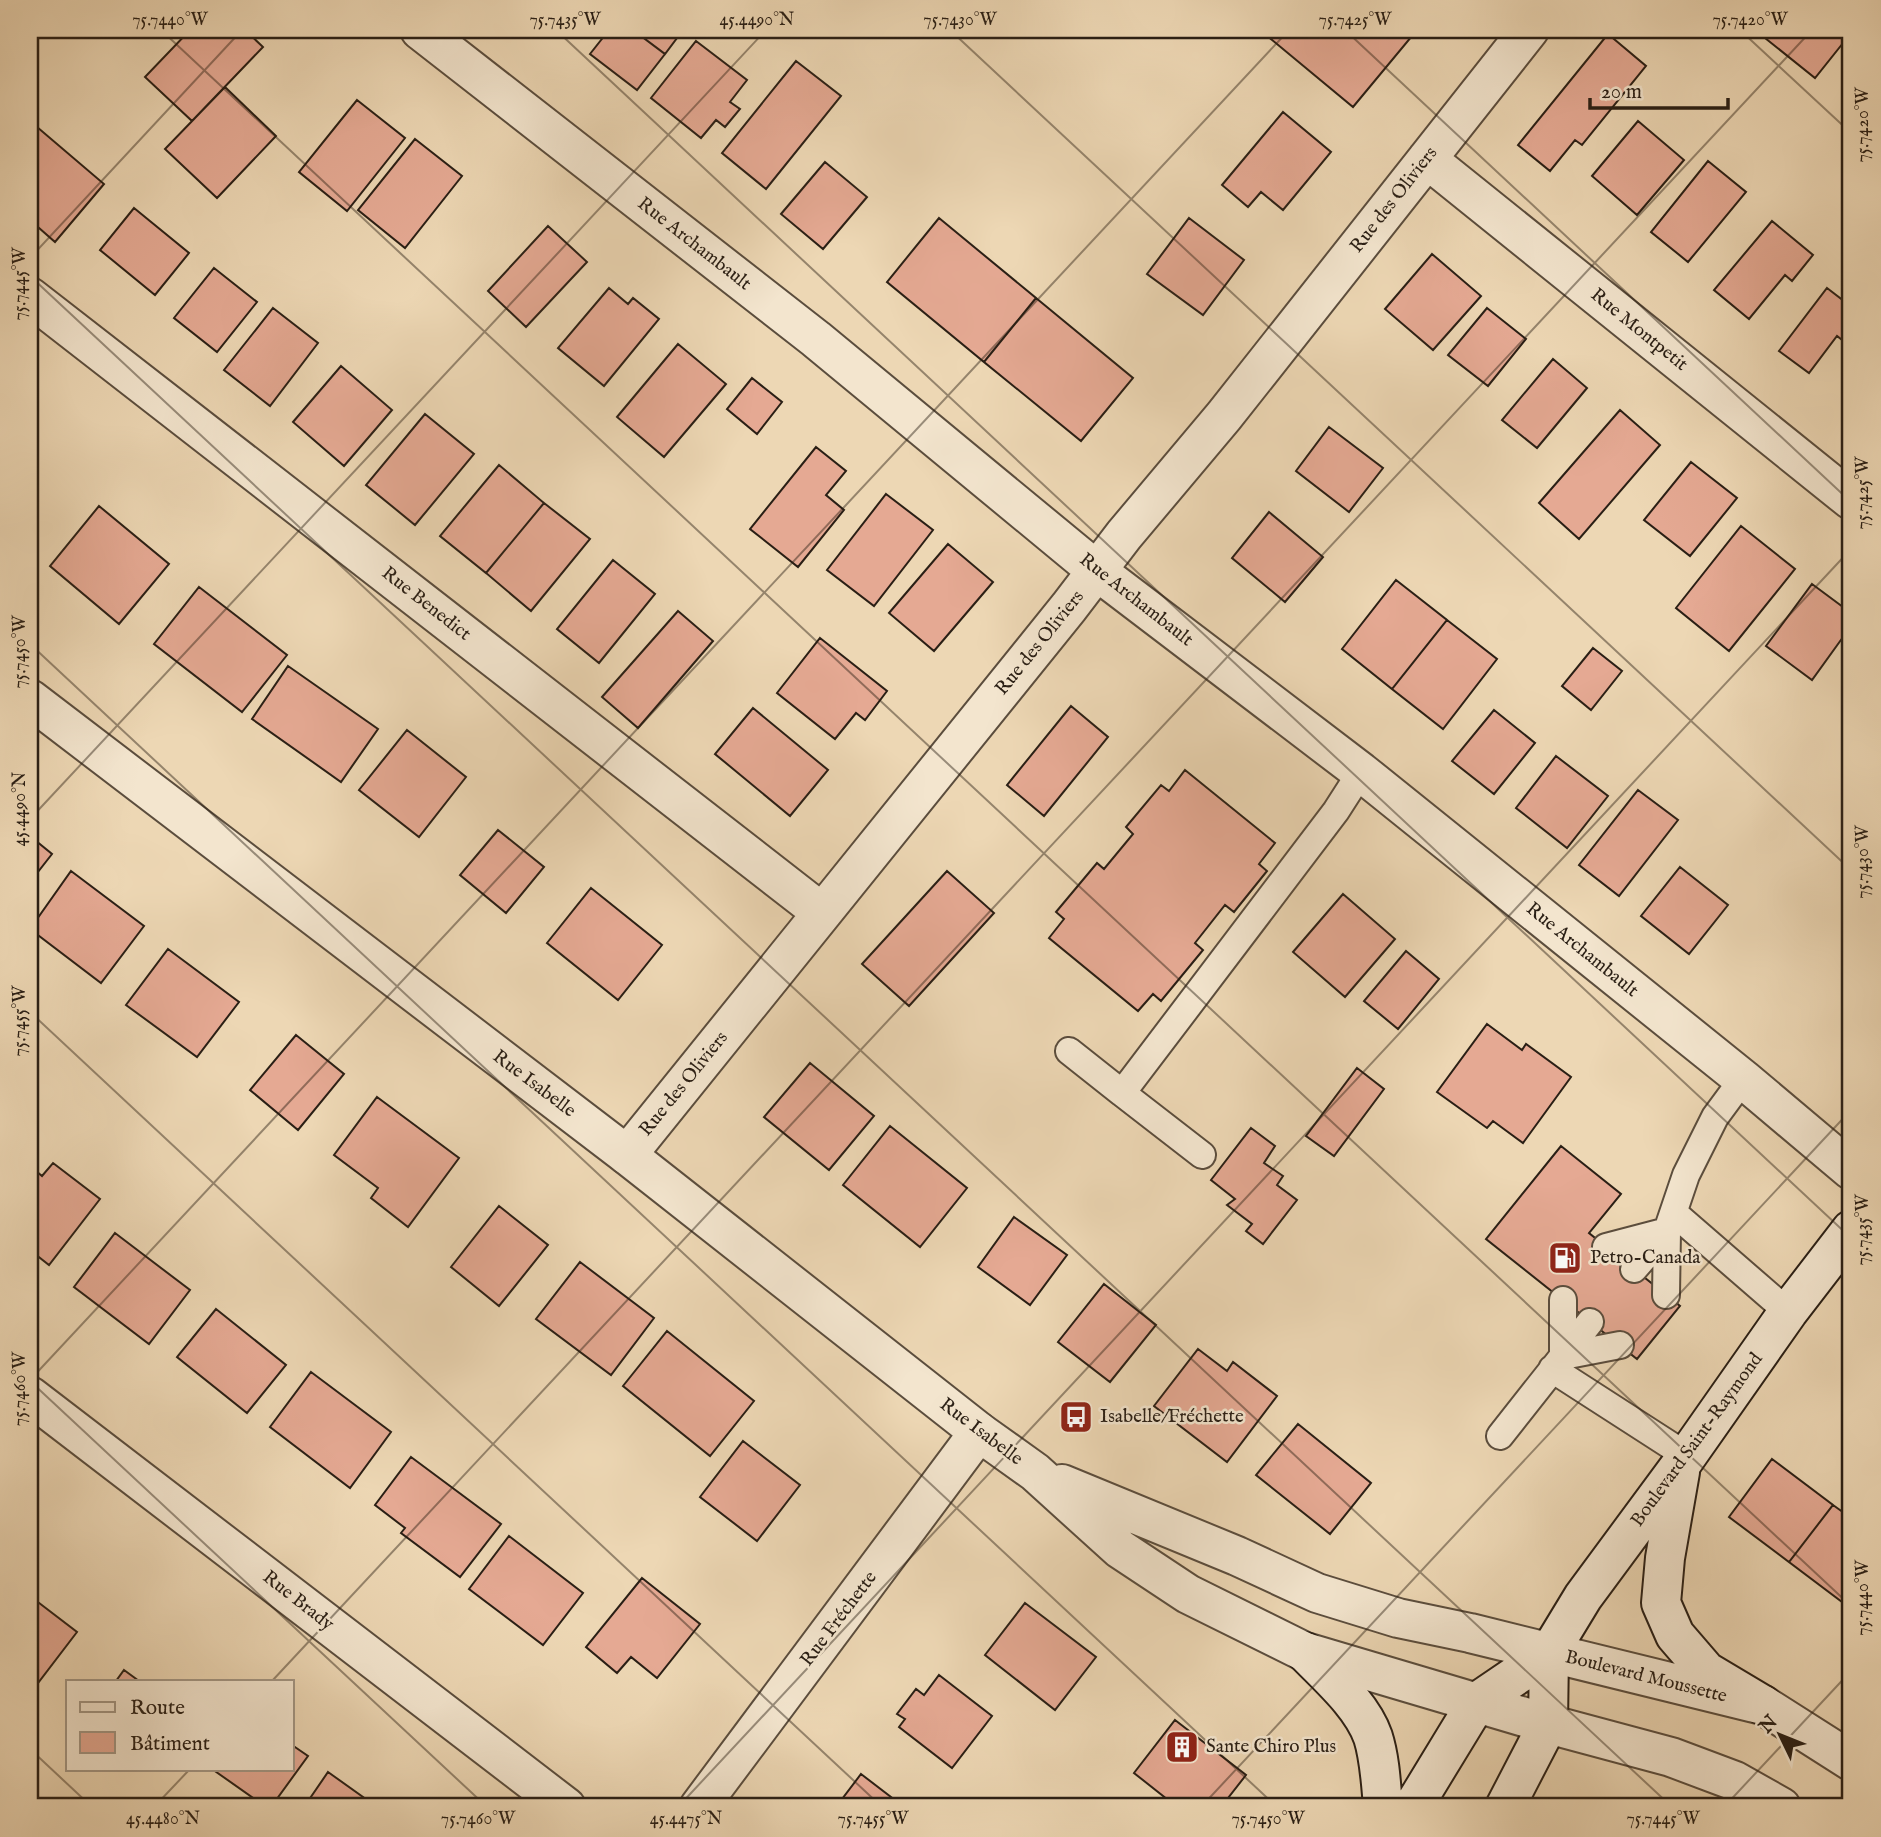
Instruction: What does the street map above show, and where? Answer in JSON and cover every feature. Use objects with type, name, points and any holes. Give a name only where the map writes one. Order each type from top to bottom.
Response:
[{"type":"street","name":"Rue Archambault","points":[[421,30],[816,340],[1097,571],[1361,772],[1743,1079],[1851,1170]]},
{"type":"street","name":"Rue des Oliviers","points":[[626,1155],[1224,416],[1529,30]]},
{"type":"street","name":"Rue Montpetit","points":[[1427,159],[1851,500]]},
{"type":"street","name":"Rue Benedict","points":[[30,297],[821,912]]},
{"type":"street","name":"Rue Isabelle","points":[[30,699],[626,1155],[979,1432],[1035,1472],[1120,1549],[1177,1587],[1305,1653],[1477,1702]]},
{"type":"street","name":"Boulevard Saint-Raymond","points":[[1413,1807],[1477,1702],[1549,1653],[1583,1597],[1788,1312],[1851,1230]]},
{"type":"street","name":"Rue Brady","points":[[30,1396],[566,1807]]},
{"type":"street","name":"Rue Fréchette","points":[[699,1807],[979,1432]]},
{"type":"street","points":[[1684,1459],[1665,1558],[1661,1603],[1675,1635],[1706,1671],[1763,1705]]},
{"type":"street","name":"Rue Isabelle","points":[[1035,1472],[1237,1556],[1317,1593],[1398,1618],[1549,1653]]},
{"type":"street","points":[[1305,1653],[1351,1700],[1372,1735],[1381,1778],[1383,1807]]},
{"type":"street","points":[[1505,1807],[1548,1724],[1549,1653]]},
{"type":"street","name":"Boulevard Moussette","points":[[1549,1653],[1763,1705],[1851,1761]]},
{"type":"street","points":[[1477,1702],[1671,1757],[1735,1781],[1781,1807]]},
{"type":"lane","points":[[1122,1093],[1336,811],[1361,772]]},
{"type":"lane","points":[[1069,1051],[1202,1155]]},
{"type":"lane","points":[[1666,1294],[1670,1222],[1686,1175],[1714,1117],[1743,1079]]},
{"type":"lane","points":[[1606,1247],[1670,1222]]},
{"type":"lane","points":[[1634,1269],[1670,1222]]},
{"type":"lane","points":[[1670,1222],[1788,1312]]},
{"type":"lane","points":[[1558,1362],[1563,1300]]},
{"type":"lane","points":[[1500,1436],[1590,1322]]},
{"type":"lane","points":[[1558,1362],[1620,1346]]},
{"type":"lane","points":[[1558,1362],[1684,1459]]},
{"type":"building","points":[[190,30],[245,30],[263,47],[192,121],[145,77]]},
{"type":"building","points":[[609,30],[633,30],[665,54],[637,90],[590,54]]},
{"type":"building","points":[[633,30],[683,30],[665,54]]},
{"type":"building","points":[[1260,30],[1417,30],[1353,107]]},
{"type":"building","points":[[1755,30],[1851,30],[1851,33],[1815,78]]},
{"type":"building","points":[[1608,34],[1646,66],[1582,145],[1575,140],[1550,171],[1518,145]]},
{"type":"building","points":[[696,41],[747,80],[730,102],[740,109],[725,127],[716,120],[701,138],[651,98]]},
{"type":"building","points":[[796,61],[841,96],[766,189],[722,153]]},
{"type":"building","points":[[225,87],[276,136],[217,198],[165,149]]},
{"type":"building","points":[[357,100],[405,138],[347,211],[299,172]]},
{"type":"building","points":[[1283,112],[1331,152],[1283,210],[1261,192],[1248,207],[1222,185]]},
{"type":"building","points":[[30,121],[104,184],[55,242],[30,220]]},
{"type":"building","points":[[1638,121],[1684,160],[1637,215],[1592,176]]},
{"type":"building","points":[[415,139],[462,176],[405,248],[358,210]]},
{"type":"building","points":[[1708,161],[1746,192],[1688,262],[1651,232]]},
{"type":"building","points":[[825,162],[867,197],[823,249],[781,214]]},
{"type":"building","points":[[134,208],[189,253],[155,295],[100,250]]},
{"type":"building","points":[[939,218],[1036,298],[984,362],[887,282]]},
{"type":"building","points":[[1189,218],[1244,260],[1203,315],[1147,274]]},
{"type":"building","points":[[1772,221],[1813,255],[1792,281],[1785,275],[1749,319],[1714,290]]},
{"type":"building","points":[[548,226],[587,262],[526,327],[488,291]]},
{"type":"building","points":[[1432,254],[1481,296],[1433,350],[1385,309]]},
{"type":"building","points":[[214,268],[257,302],[217,352],[174,318]]},
{"type":"building","points":[[609,288],[628,304],[633,298],[659,319],[604,386],[558,348]]},
{"type":"building","points":[[1827,288],[1844,301],[1851,292],[1851,336],[1846,343],[1837,336],[1809,373],[1779,351]]},
{"type":"building","points":[[1036,298],[1133,378],[1081,441],[984,362]]},
{"type":"building","points":[[273,308],[318,343],[270,406],[224,370]]},
{"type":"building","points":[[1487,308],[1526,339],[1488,386],[1448,355]]},
{"type":"building","points":[[678,344],[726,384],[664,457],[617,417]]},
{"type":"building","points":[[1553,359],[1587,388],[1537,448],[1502,420]]},
{"type":"building","points":[[341,366],[392,410],[344,466],[293,422]]},
{"type":"building","points":[[752,378],[782,402],[757,434],[727,409]]},
{"type":"building","points":[[1620,410],[1660,445],[1579,539],[1539,503]]},
{"type":"building","points":[[425,414],[474,454],[415,525],[366,485]]},
{"type":"building","points":[[1329,427],[1383,468],[1349,512],[1296,471]]},
{"type":"building","points":[[816,447],[846,471],[826,495],[844,510],[798,567],[750,529]]},
{"type":"building","points":[[1691,462],[1737,498],[1690,556],[1644,520]]},
{"type":"building","points":[[499,465],[544,503],[486,573],[440,536]]},
{"type":"building","points":[[886,494],[933,530],[874,606],[827,570]]},
{"type":"building","points":[[544,503],[590,539],[531,611],[486,573]]},
{"type":"building","points":[[99,506],[169,564],[119,624],[50,566]]},
{"type":"building","points":[[1269,512],[1323,557],[1285,602],[1232,558]]},
{"type":"building","points":[[1741,526],[1795,569],[1729,651],[1676,608]]},
{"type":"building","points":[[948,544],[993,582],[934,651],[889,613]]},
{"type":"building","points":[[613,560],[655,594],[599,663],[557,629]]},
{"type":"building","points":[[1396,580],[1447,620],[1392,689],[1342,649]]},
{"type":"building","points":[[1812,584],[1851,613],[1851,626],[1812,680],[1766,646]]},
{"type":"building","points":[[199,587],[287,655],[242,712],[154,644]]},
{"type":"building","points":[[678,611],[713,641],[638,728],[602,697]]},
{"type":"building","points":[[1447,620],[1497,659],[1443,729],[1392,689]]},
{"type":"building","points":[[820,638],[887,691],[865,720],[856,713],[835,739],[777,693]]},
{"type":"building","points":[[1593,648],[1622,671],[1591,710],[1562,686]]},
{"type":"building","points":[[288,666],[378,729],[341,782],[252,719]]},
{"type":"building","points":[[1071,706],[1108,737],[1044,816],[1007,785]]},
{"type":"building","points":[[753,708],[828,770],[790,816],[715,754]]},
{"type":"building","points":[[1494,710],[1535,743],[1494,794],[1452,761]]},
{"type":"building","points":[[407,730],[466,777],[419,837],[359,790]]},
{"type":"building","points":[[1556,756],[1608,796],[1567,848],[1516,808]]},
{"type":"building","points":[[1185,770],[1275,843],[1259,864],[1267,871],[1234,912],[1225,905],[1195,943],[1203,950],[1161,1001],[1153,994],[1138,1011],[1049,938],[1064,919],[1056,912],[1097,863],[1104,869],[1133,834],[1126,827],[1161,785],[1169,791]]},
{"type":"building","points":[[1638,790],[1678,820],[1619,896],[1579,865]]},
{"type":"building","points":[[498,830],[544,867],[506,913],[460,875]]},
{"type":"building","points":[[30,836],[52,854],[30,882]]},
{"type":"building","points":[[1680,867],[1728,905],[1689,954],[1641,916]]},
{"type":"building","points":[[71,871],[144,926],[101,983],[30,929]]},
{"type":"building","points":[[947,871],[994,913],[909,1006],[862,964]]},
{"type":"building","points":[[591,888],[662,945],[618,1000],[547,943]]},
{"type":"building","points":[[1343,894],[1395,939],[1345,997],[1293,952]]},
{"type":"building","points":[[168,949],[239,1002],[197,1057],[126,1005]]},
{"type":"building","points":[[1406,951],[1439,979],[1398,1029],[1364,1001]]},
{"type":"building","points":[[1487,1024],[1522,1050],[1526,1044],[1571,1077],[1523,1143],[1493,1121],[1487,1128],[1437,1092]]},
{"type":"building","points":[[296,1035],[344,1074],[298,1130],[250,1090]]},
{"type":"building","points":[[810,1063],[874,1116],[829,1170],[764,1117]]},
{"type":"building","points":[[1357,1068],[1384,1089],[1334,1156],[1306,1136]]},
{"type":"building","points":[[377,1097],[459,1158],[408,1227],[371,1198],[378,1188],[334,1155]]},
{"type":"building","points":[[890,1126],[967,1188],[920,1247],[843,1185]]},
{"type":"building","points":[[1251,1128],[1275,1146],[1264,1163],[1283,1176],[1277,1185],[1297,1200],[1263,1244],[1246,1231],[1252,1224],[1227,1205],[1235,1199],[1211,1180]]},
{"type":"building","name":"Petro-Canada","points":[[1561,1146],[1621,1194],[1589,1233],[1680,1306],[1637,1359],[1486,1239]]},
{"type":"building","points":[[53,1163],[100,1199],[49,1265],[30,1250],[30,1166],[42,1176]]},
{"type":"building","points":[[499,1206],[548,1245],[499,1306],[451,1267]]},
{"type":"building","points":[[1014,1217],[1067,1255],[1030,1305],[978,1267]]},
{"type":"building","points":[[115,1233],[190,1290],[149,1344],[74,1287]]},
{"type":"building","points":[[580,1262],[654,1318],[611,1375],[536,1319]]},
{"type":"building","points":[[1104,1284],[1156,1325],[1110,1382],[1058,1342]]},
{"type":"building","points":[[216,1309],[286,1365],[247,1413],[177,1357]]},
{"type":"building","points":[[667,1331],[754,1401],[710,1456],[623,1386]]},
{"type":"building","points":[[1198,1349],[1227,1371],[1233,1362],[1277,1396],[1227,1462],[1154,1406]]},
{"type":"building","points":[[311,1372],[391,1432],[350,1488],[270,1427]]},
{"type":"building","points":[[1298,1424],[1371,1483],[1330,1534],[1256,1475]]},
{"type":"building","points":[[743,1441],[800,1485],[757,1541],[700,1497]]},
{"type":"building","points":[[411,1457],[501,1524],[460,1577],[401,1533],[405,1528],[375,1505]]},
{"type":"building","points":[[1772,1459],[1833,1505],[1789,1562],[1729,1517]]},
{"type":"building","points":[[1833,1505],[1851,1518],[1850,1608],[1789,1562]]},
{"type":"building","points":[[509,1536],[583,1593],[543,1645],[469,1589]]},
{"type":"building","points":[[642,1578],[700,1624],[657,1678],[631,1657],[617,1673],[586,1647]]},
{"type":"building","points":[[30,1596],[77,1632],[38,1683],[30,1677]]},
{"type":"building","points":[[1025,1603],[1096,1657],[1055,1710],[985,1655]]},
{"type":"building","points":[[124,1670],[138,1680],[117,1680]]},
{"type":"building","points":[[939,1675],[992,1716],[952,1768],[899,1727],[905,1719],[897,1714],[916,1689],[924,1695]]},
{"type":"building","name":"Sante Chiro Plus","points":[[1175,1720],[1246,1775],[1221,1807],[1177,1807],[1134,1773]]},
{"type":"building","points":[[294,1746],[308,1756],[271,1807],[266,1807],[213,1770],[294,1770]]},
{"type":"building","points":[[328,1772],[377,1807],[304,1807]]},
{"type":"building","points":[[861,1774],[904,1807],[836,1807]]},
{"type":"place","name":"Petro-Canada","points":[[1565,1258]]},
{"type":"place","name":"Isabelle/Fréchette","points":[[1076,1417]]},
{"type":"place","name":"Sante Chiro Plus","points":[[1182,1747]]}]
